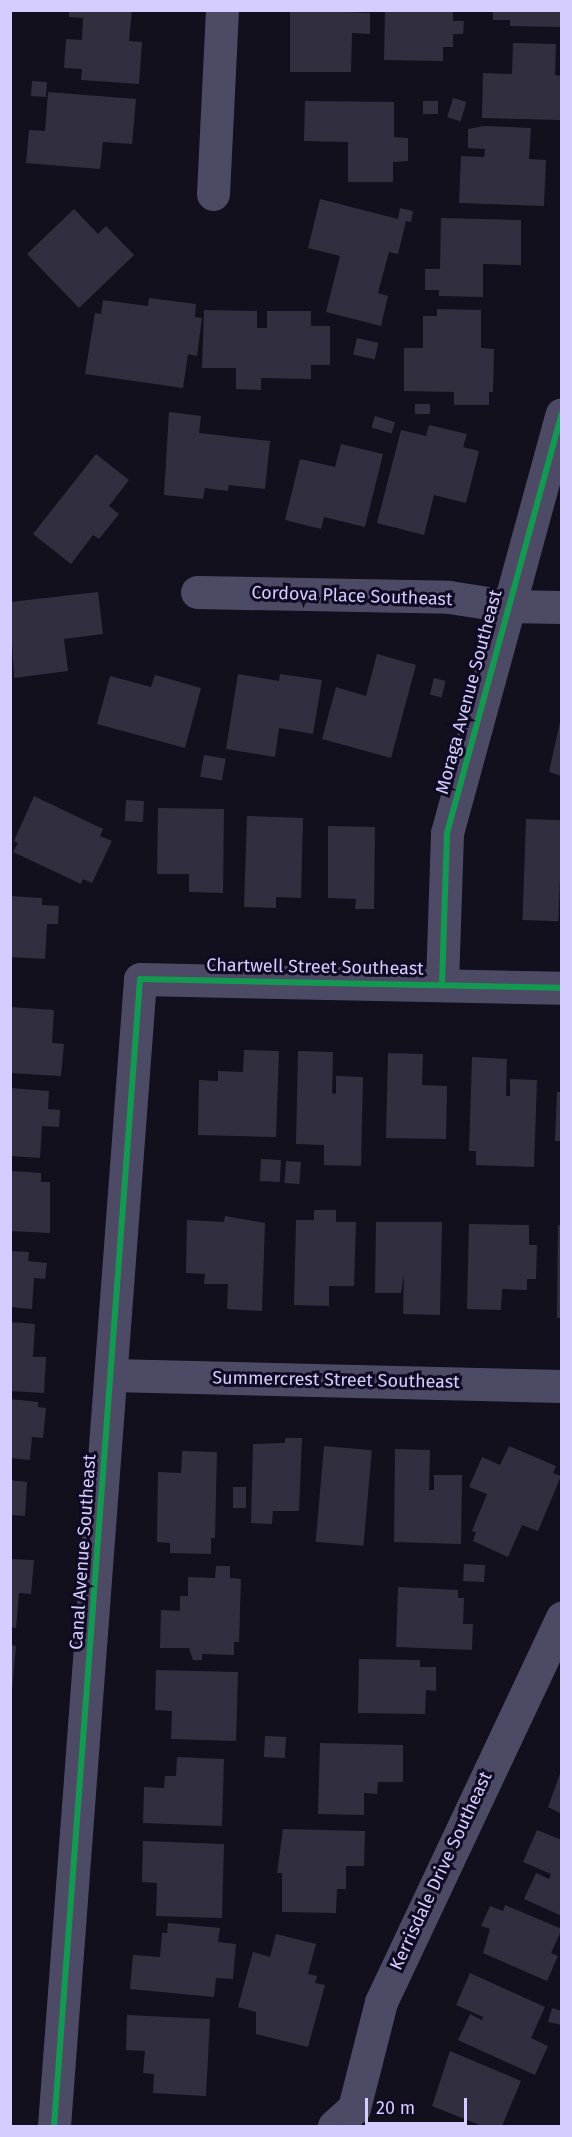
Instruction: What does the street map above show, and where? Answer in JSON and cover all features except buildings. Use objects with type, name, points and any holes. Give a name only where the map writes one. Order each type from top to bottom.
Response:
[{"type":"street","points":[[213,194],[222,10]]},
{"type":"street","name":"Moraga Avenue Southeast","points":[[442,984],[447,833],[561,414]]},
{"type":"street","name":"Cordova Place Southeast","points":[[197,592],[449,597],[507,606],[561,607]]},
{"type":"street","name":"Chartwell Street Southeast","points":[[140,979],[561,988]]},
{"type":"street","name":"Canal Avenue Southeast","points":[[54,2127],[140,979]]},
{"type":"street","name":"Summercrest Street Southeast","points":[[111,1375],[561,1386]]},
{"type":"street","name":"Kerrisdale Drive Southeast","points":[[334,2127],[354,2108],[381,2002],[561,1618]]},
{"type":"cycle path","points":[[442,984],[447,833],[562,414]]},
{"type":"cycle path","points":[[54,2126],[140,979],[562,988]]}]
